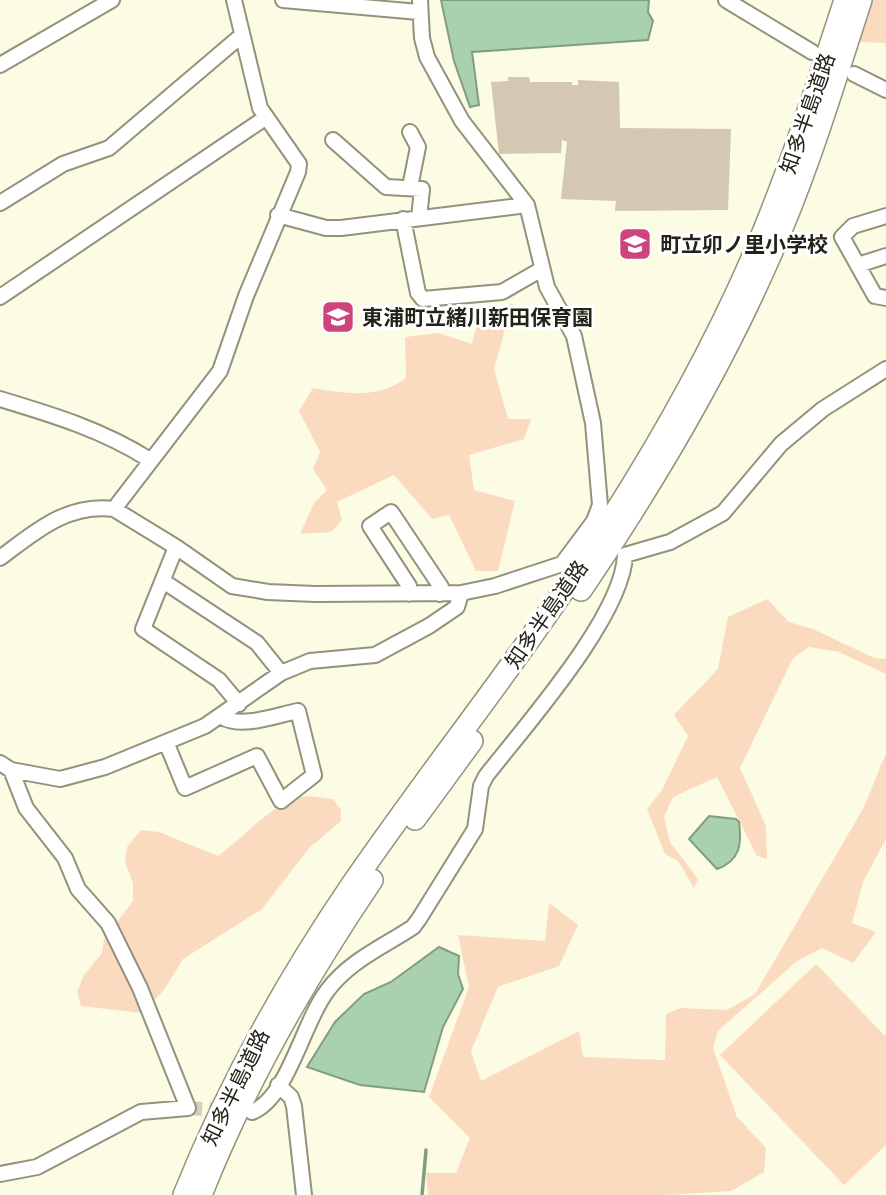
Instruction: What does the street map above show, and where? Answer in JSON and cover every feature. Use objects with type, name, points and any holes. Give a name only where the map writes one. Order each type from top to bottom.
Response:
[{"type":"highway","name":"知多半島道路","points":[[184,1195],[224,1105],[306,956],[389,831],[554,605],[666,427],[756,250],[787,173],[845,0]]},
{"type":"highway","name":"知多半島道路","points":[[201,1195],[237,1111],[319,963],[400,839],[624,527],[680,434],[771,256],[833,88],[861,0]]},
{"type":"street","points":[[0,65],[112,0]]},
{"type":"street","points":[[114,509],[220,371],[236,320],[278,215],[296,178],[299,164],[265,118],[234,0]]},
{"type":"street","points":[[0,558],[42,527],[70,512],[91,507],[114,509],[176,547],[223,582],[239,589],[315,594],[440,594],[461,593],[535,575],[562,564],[586,534],[600,505],[590,404],[573,336],[547,287],[527,205],[462,121],[427,57],[419,6],[283,0]]},
{"type":"street","points":[[726,0],[812,52]]},
{"type":"street","points":[[0,203],[63,164],[109,148],[242,35]]},
{"type":"street","points":[[854,74],[886,90]]},
{"type":"street","points":[[0,297],[265,118]]},
{"type":"street","points":[[410,132],[418,147],[410,187]]},
{"type":"street","points":[[333,140],[386,187],[422,189],[419,218]]},
{"type":"street","points":[[278,215],[326,228],[527,205]]},
{"type":"street","points":[[886,216],[853,226],[842,237],[875,296],[886,298]]},
{"type":"street","points":[[402,219],[418,293],[423,299],[502,292],[542,269]]},
{"type":"street","points":[[858,265],[886,257]]},
{"type":"street","points":[[252,1112],[264,1107],[278,1085],[325,992],[351,965],[413,927],[419,919],[475,829],[481,786],[486,776],[582,654],[623,578],[625,555],[670,542],[723,513],[781,444],[823,409],[886,369]]},
{"type":"street","points":[[0,399],[89,426],[118,439],[150,460]]},
{"type":"street","points":[[410,594],[409,586],[370,526],[391,512],[441,587],[440,594]]},
{"type":"street","points":[[176,547],[143,629],[219,680],[239,704]]},
{"type":"street","points":[[163,581],[257,643],[281,673]]},
{"type":"street","points":[[5,767],[60,779],[105,767],[222,717],[281,673],[310,661],[375,655],[449,613],[459,604],[461,593]]},
{"type":"street","points":[[166,742],[185,788],[257,756],[281,801],[314,775],[298,711],[243,721],[228,721],[222,717]]},
{"type":"street","points":[[0,1174],[37,1167],[141,1112],[188,1108],[140,988],[108,923],[78,890],[65,858],[26,808],[5,767]]},
{"type":"street","points":[[278,1085],[294,1106],[304,1195]]},
{"type":"shaded area","points":[[441,0],[649,0],[648,12],[653,21],[648,40],[472,52],[479,105],[470,107],[454,61]]},
{"type":"shaded area","points":[[873,0],[886,0],[886,43],[860,42]]},
{"type":"shaded area","points":[[512,304],[494,369],[508,419],[531,419],[524,439],[469,455],[474,490],[515,501],[498,571],[476,571],[449,515],[432,519],[394,475],[337,502],[342,520],[331,532],[300,534],[314,503],[327,490],[313,469],[320,452],[299,411],[313,388],[361,393],[395,385],[406,378],[405,337],[439,333],[472,344],[480,312]]},
{"type":"shaded area","points":[[767,599],[789,622],[813,629],[874,658],[886,659],[886,674],[839,652],[809,647],[793,658],[740,768],[766,826],[767,859],[757,856],[717,777],[673,797],[664,817],[670,842],[698,879],[694,888],[678,861],[665,854],[647,809],[662,790],[688,736],[674,715],[718,669],[728,617]]},
{"type":"shaded area","points":[[886,753],[886,839],[863,882],[852,923],[876,932],[853,963],[822,948],[797,961],[718,1031],[713,1048],[737,1117],[766,1148],[764,1172],[731,1191],[668,1195],[428,1195],[426,1173],[456,1173],[470,1138],[429,1097],[469,987],[458,935],[545,941],[549,903],[578,925],[559,966],[498,987],[471,1051],[481,1081],[579,1031],[583,1057],[665,1060],[666,1014],[681,1008],[727,1010],[755,994],[864,807]]},
{"type":"shaded area","points":[[308,796],[333,799],[341,810],[341,821],[309,848],[262,909],[183,959],[164,990],[142,1013],[81,1006],[77,992],[84,975],[102,953],[104,939],[133,901],[133,883],[125,862],[127,847],[141,830],[159,832],[218,856],[283,804]]},
{"type":"shaded area","points":[[709,816],[736,819],[739,822],[738,851],[731,861],[717,869],[689,839]]},
{"type":"shaded area","points":[[439,947],[459,956],[458,974],[463,989],[443,1027],[424,1092],[360,1085],[307,1067],[335,1022],[364,994],[391,982]]},
{"type":"shaded area","points":[[816,964],[886,1037],[886,1145],[844,1185],[720,1055]]},
{"type":"building","name":"町立卯ノ里小学校","points":[[508,77],[529,77],[530,82],[572,82],[572,85],[578,85],[578,80],[619,82],[620,128],[731,129],[728,210],[615,211],[616,201],[561,199],[567,142],[562,140],[561,153],[499,154],[491,82],[508,81]]},
{"type":"waterway","points":[[422,1195],[426,1150]]},
{"type":"tunnel","points":[[188,1108],[229,1111]]},
{"type":"place","name":"町立卯ノ里小学校","points":[[635,244]]},
{"type":"place","name":"東浦町立緒川新田保育園","points":[[338,317]]}]
